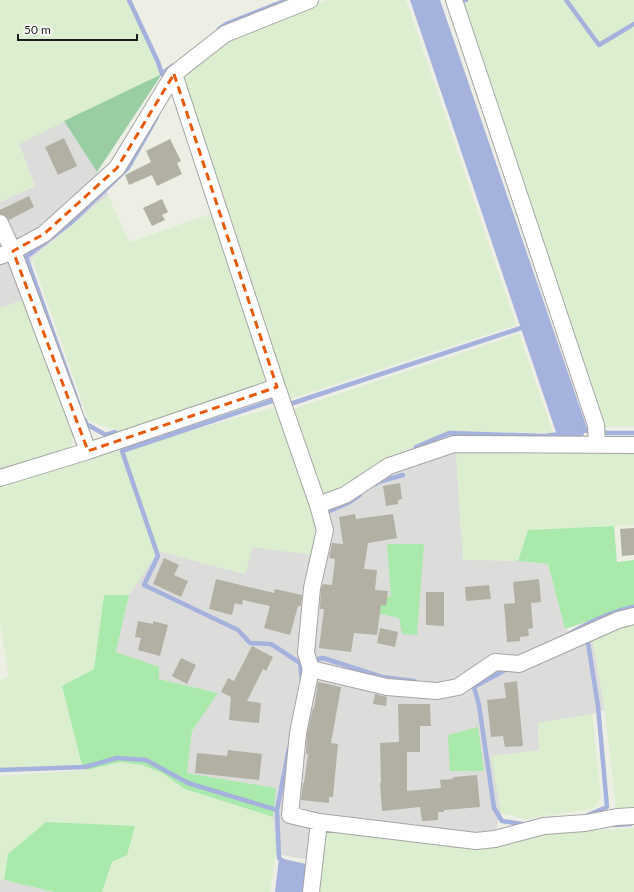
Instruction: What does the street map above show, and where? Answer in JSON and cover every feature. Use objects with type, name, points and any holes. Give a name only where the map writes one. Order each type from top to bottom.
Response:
[{"type":"street","points":[[7,253],[44,234],[117,168],[174,74],[225,34],[310,0]]},
{"type":"street","points":[[454,0],[596,425],[598,445]]},
{"type":"street","points":[[174,74],[277,387],[318,505],[325,530],[312,588],[306,653],[312,669],[298,733],[290,815],[319,822],[476,841],[495,839],[544,826],[585,823],[634,816]]},
{"type":"street","points":[[0,223],[7,253],[88,451]]},
{"type":"street","points":[[0,478],[88,451],[277,387]]},
{"type":"street","points":[[318,505],[345,495],[389,466],[454,444],[634,445]]},
{"type":"street","points":[[312,669],[387,687],[437,691],[463,683],[495,662],[514,664],[618,620],[634,616]]},
{"type":"street","points":[[312,892],[319,822]]},
{"type":"highlighted area","points":[[174,74],[277,387],[88,451],[13,251],[44,234],[117,168]]},
{"type":"shaded area","points":[[64,121],[97,172],[108,195],[32,258],[24,300],[0,308],[0,202],[35,186],[19,144]]},
{"type":"shaded area","points":[[449,431],[456,451],[463,559],[518,561],[548,564],[565,629],[593,641],[605,710],[592,714],[538,723],[539,750],[492,756],[501,813],[491,846],[321,862],[276,854],[273,817],[275,788],[187,773],[192,731],[218,693],[159,679],[116,652],[129,595],[158,551],[245,574],[253,547],[314,555],[321,493],[340,492],[378,463]]},
{"type":"shaded area","points":[[0,879],[4,880],[54,892],[0,892]]},
{"type":"green space","points":[[0,0],[129,0],[158,62],[162,74],[19,144],[35,186],[0,202]]},
{"type":"green space","points":[[326,0],[406,0],[516,325],[290,399],[183,78],[235,37],[309,9]]},
{"type":"green space","points":[[461,0],[634,0],[634,427],[603,427]]},
{"type":"green space","points":[[162,74],[97,172],[64,121]]},
{"type":"green space","points":[[108,195],[129,242],[214,213],[267,383],[122,432],[89,421],[32,259]]},
{"type":"green space","points":[[24,300],[73,436],[70,451],[0,470],[0,308]]},
{"type":"green space","points":[[519,334],[553,433],[449,431],[378,463],[340,492],[321,493],[293,409]]},
{"type":"green space","points":[[276,407],[318,529],[314,555],[253,547],[245,574],[158,551],[129,595],[104,595],[94,669],[62,686],[82,765],[0,768],[0,680],[9,677],[0,624],[0,484]]},
{"type":"green space","points":[[456,451],[634,453],[634,525],[528,530],[518,561],[463,560]]},
{"type":"green space","points":[[614,526],[617,562],[634,560],[634,606],[565,629],[548,564],[518,561],[528,530]]},
{"type":"green space","points":[[387,544],[424,544],[417,635],[402,634],[399,618],[354,608],[357,593],[391,597]]},
{"type":"green space","points":[[104,595],[129,595],[116,652],[159,667],[159,679],[218,693],[192,731],[187,773],[276,788],[273,817],[185,789],[162,773],[142,765],[120,762],[87,770],[82,765],[62,686],[94,669]]},
{"type":"green space","points":[[634,624],[634,808],[616,810],[605,710],[593,641],[618,627]]},
{"type":"green space","points":[[592,714],[601,798],[595,808],[525,819],[501,813],[491,756],[539,750],[538,723]]},
{"type":"green space","points":[[478,727],[484,771],[450,771],[448,735]]},
{"type":"green space","points":[[120,762],[142,765],[162,773],[185,789],[273,817],[276,854],[270,892],[102,892],[112,862],[127,855],[135,826],[8,854],[4,880],[0,879],[0,776],[87,770]]},
{"type":"green space","points":[[46,822],[135,826],[127,855],[112,862],[102,892],[54,892],[4,880],[8,854]]},
{"type":"green space","points":[[325,828],[491,846],[544,833],[634,828],[634,892],[318,892]]},
{"type":"water","points":[[410,0],[440,0],[587,428],[582,438],[558,438]]},
{"type":"water","points":[[279,858],[306,864],[304,892],[275,892]]},
{"type":"building","points":[[64,138],[77,166],[58,175],[45,147]]},
{"type":"building","points":[[170,139],[181,161],[177,163],[182,174],[157,186],[152,175],[129,185],[125,175],[151,162],[146,151]]},
{"type":"building","points":[[29,196],[34,207],[9,220],[5,215],[0,214],[0,210]]},
{"type":"building","points":[[162,199],[168,212],[162,215],[165,220],[152,226],[143,208]]},
{"type":"building","points":[[400,483],[402,499],[398,500],[398,504],[386,506],[383,486]]},
{"type":"building","points":[[355,514],[356,519],[393,514],[397,538],[368,543],[364,569],[377,570],[375,590],[388,591],[386,606],[381,605],[377,635],[354,633],[351,652],[319,648],[324,609],[320,609],[321,589],[323,584],[332,585],[335,559],[329,558],[332,543],[343,544],[339,517]]},
{"type":"building","points":[[634,528],[634,555],[622,556],[620,529]]},
{"type":"building","points":[[164,558],[179,565],[174,575],[188,581],[181,597],[153,584]]},
{"type":"building","points":[[216,579],[274,593],[275,589],[302,595],[301,606],[298,606],[290,635],[264,628],[270,606],[243,600],[242,605],[235,603],[232,615],[209,609]]},
{"type":"building","points":[[539,579],[541,602],[531,603],[533,628],[528,629],[529,636],[520,637],[520,641],[507,642],[504,604],[515,603],[513,582]]},
{"type":"building","points":[[489,585],[491,599],[466,601],[465,587]]},
{"type":"building","points":[[426,592],[444,592],[444,626],[426,625]]},
{"type":"building","points":[[138,621],[153,624],[153,621],[168,625],[160,656],[138,650],[141,638],[135,637]]},
{"type":"building","points":[[380,628],[398,632],[395,647],[377,643]]},
{"type":"building","points":[[252,646],[273,657],[266,671],[263,669],[247,701],[261,703],[259,723],[229,720],[231,697],[221,692],[228,678],[234,681]]},
{"type":"building","points":[[181,658],[196,665],[187,684],[172,676]]},
{"type":"building","points":[[517,681],[523,746],[505,747],[503,736],[491,737],[487,700],[506,698],[504,683]]},
{"type":"building","points":[[318,682],[341,687],[331,743],[338,744],[333,797],[329,797],[329,803],[301,800],[308,754],[306,754],[307,734],[314,708]]},
{"type":"building","points":[[375,694],[387,697],[386,706],[373,704]]},
{"type":"building","points":[[398,704],[430,704],[431,726],[420,726],[420,752],[407,752],[407,791],[441,788],[440,780],[453,779],[453,777],[477,775],[480,807],[444,810],[444,812],[438,812],[438,820],[422,821],[420,807],[382,811],[380,743],[399,742]]},
{"type":"building","points":[[228,750],[262,754],[259,780],[195,773],[197,753],[227,756]]},
{"type":"waterway","points":[[129,0],[158,62],[162,74],[172,66]]},
{"type":"waterway","points":[[219,29],[226,24],[287,0]]},
{"type":"waterway","points":[[566,0],[599,45],[634,24]]},
{"type":"waterway","points":[[79,406],[26,257],[72,222],[128,168],[157,117]]},
{"type":"waterway","points":[[293,403],[521,328]]},
{"type":"waterway","points":[[272,401],[122,451],[158,556],[144,585],[238,630],[250,643],[271,644],[300,663],[323,658],[382,677],[414,681]]},
{"type":"waterway","points":[[85,420],[86,424],[106,435],[115,432]]},
{"type":"waterway","points":[[581,430],[608,433],[634,433]]},
{"type":"waterway","points":[[416,447],[449,433],[545,436],[560,434]]},
{"type":"waterway","points":[[376,484],[378,482],[403,475]]},
{"type":"waterway","points":[[330,511],[350,502],[360,495]]},
{"type":"waterway","points":[[569,634],[601,618],[618,611],[634,607]]},
{"type":"waterway","points":[[588,643],[598,706],[607,807],[588,815]]},
{"type":"waterway","points":[[300,663],[302,680]]},
{"type":"waterway","points":[[468,686],[474,687],[507,669]]},
{"type":"waterway","points":[[474,687],[479,705],[494,808],[502,821],[522,824]]},
{"type":"waterway","points":[[283,861],[279,858],[277,810],[289,748]]},
{"type":"waterway","points":[[0,770],[85,767],[117,758],[146,760],[188,783],[277,810]]},
{"type":"waterway","points":[[615,825],[631,824]]}]
